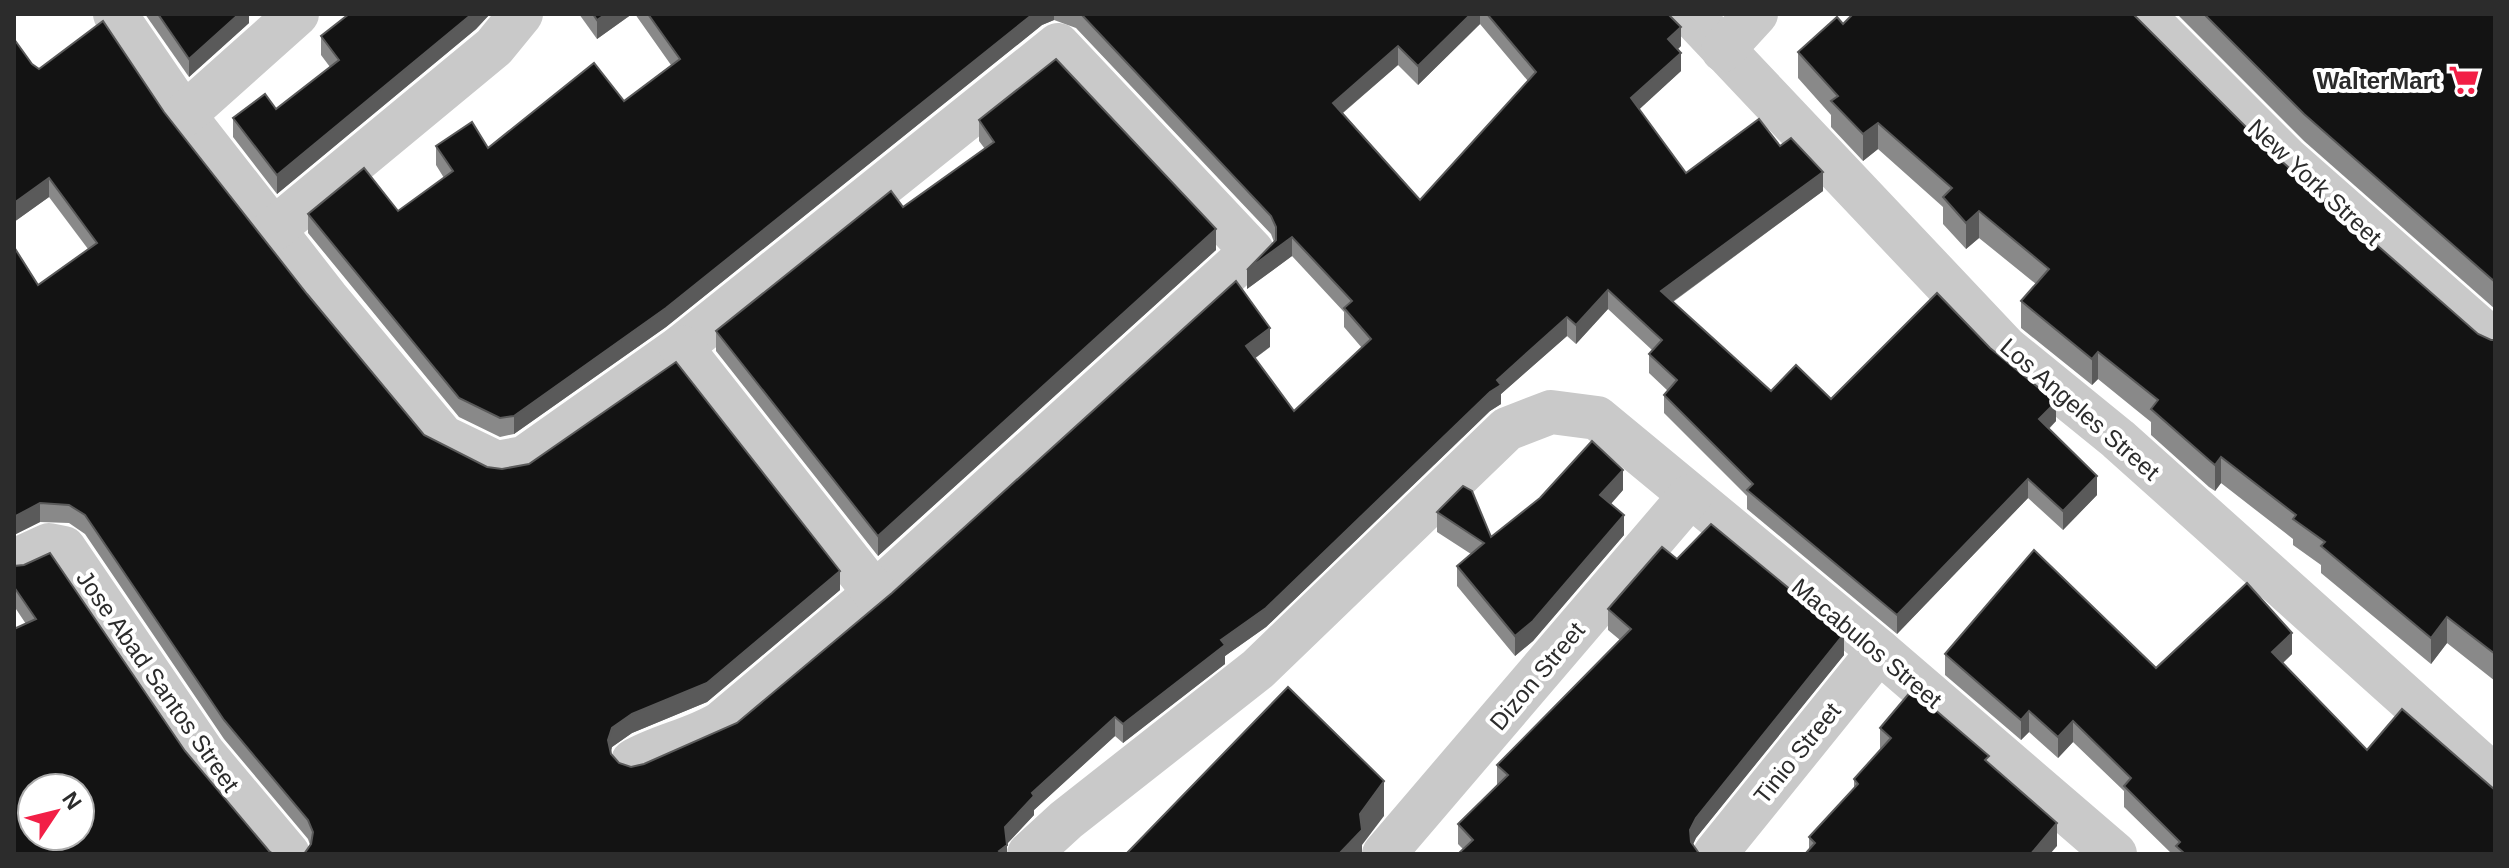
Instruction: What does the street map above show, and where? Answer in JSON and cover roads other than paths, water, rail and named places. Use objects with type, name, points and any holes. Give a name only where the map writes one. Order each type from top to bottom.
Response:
[{"type":"street","points":[[115,14],[184,115],[443,437],[497,463],[524,458],[681,347],[1058,45],[1252,251],[875,593],[721,723],[696,738],[652,751],[633,761]]},
{"type":"street","points":[[184,115],[297,14]]},
{"type":"street","points":[[274,229],[494,47],[521,14]]},
{"type":"street","name":"Los Angeles Street","points":[[1690,14],[2006,348],[2118,439],[2495,777]]},
{"type":"street","points":[[1723,50],[1756,14]]},
{"type":"street","name":"New York Street","points":[[2142,14],[2287,159],[2495,342]]},
{"type":"street","points":[[681,347],[875,593]]},
{"type":"street","name":"Macabulos Street","points":[[1029,854],[1066,820],[1258,669],[1507,429],[1551,412],[1597,418],[1634,447],[1879,651],[2101,850]]},
{"type":"street","name":"Dizon Street","points":[[1384,854],[1690,496]]},
{"type":"street","name":"Jose Abad Santos Street","points":[[14,561],[49,545],[64,548],[204,754],[288,854]]},
{"type":"street","name":"Tinio Street","points":[[1715,854],[1879,651]]},
{"type":"place","name":"WalterMart","points":[[2464,80]]}]
